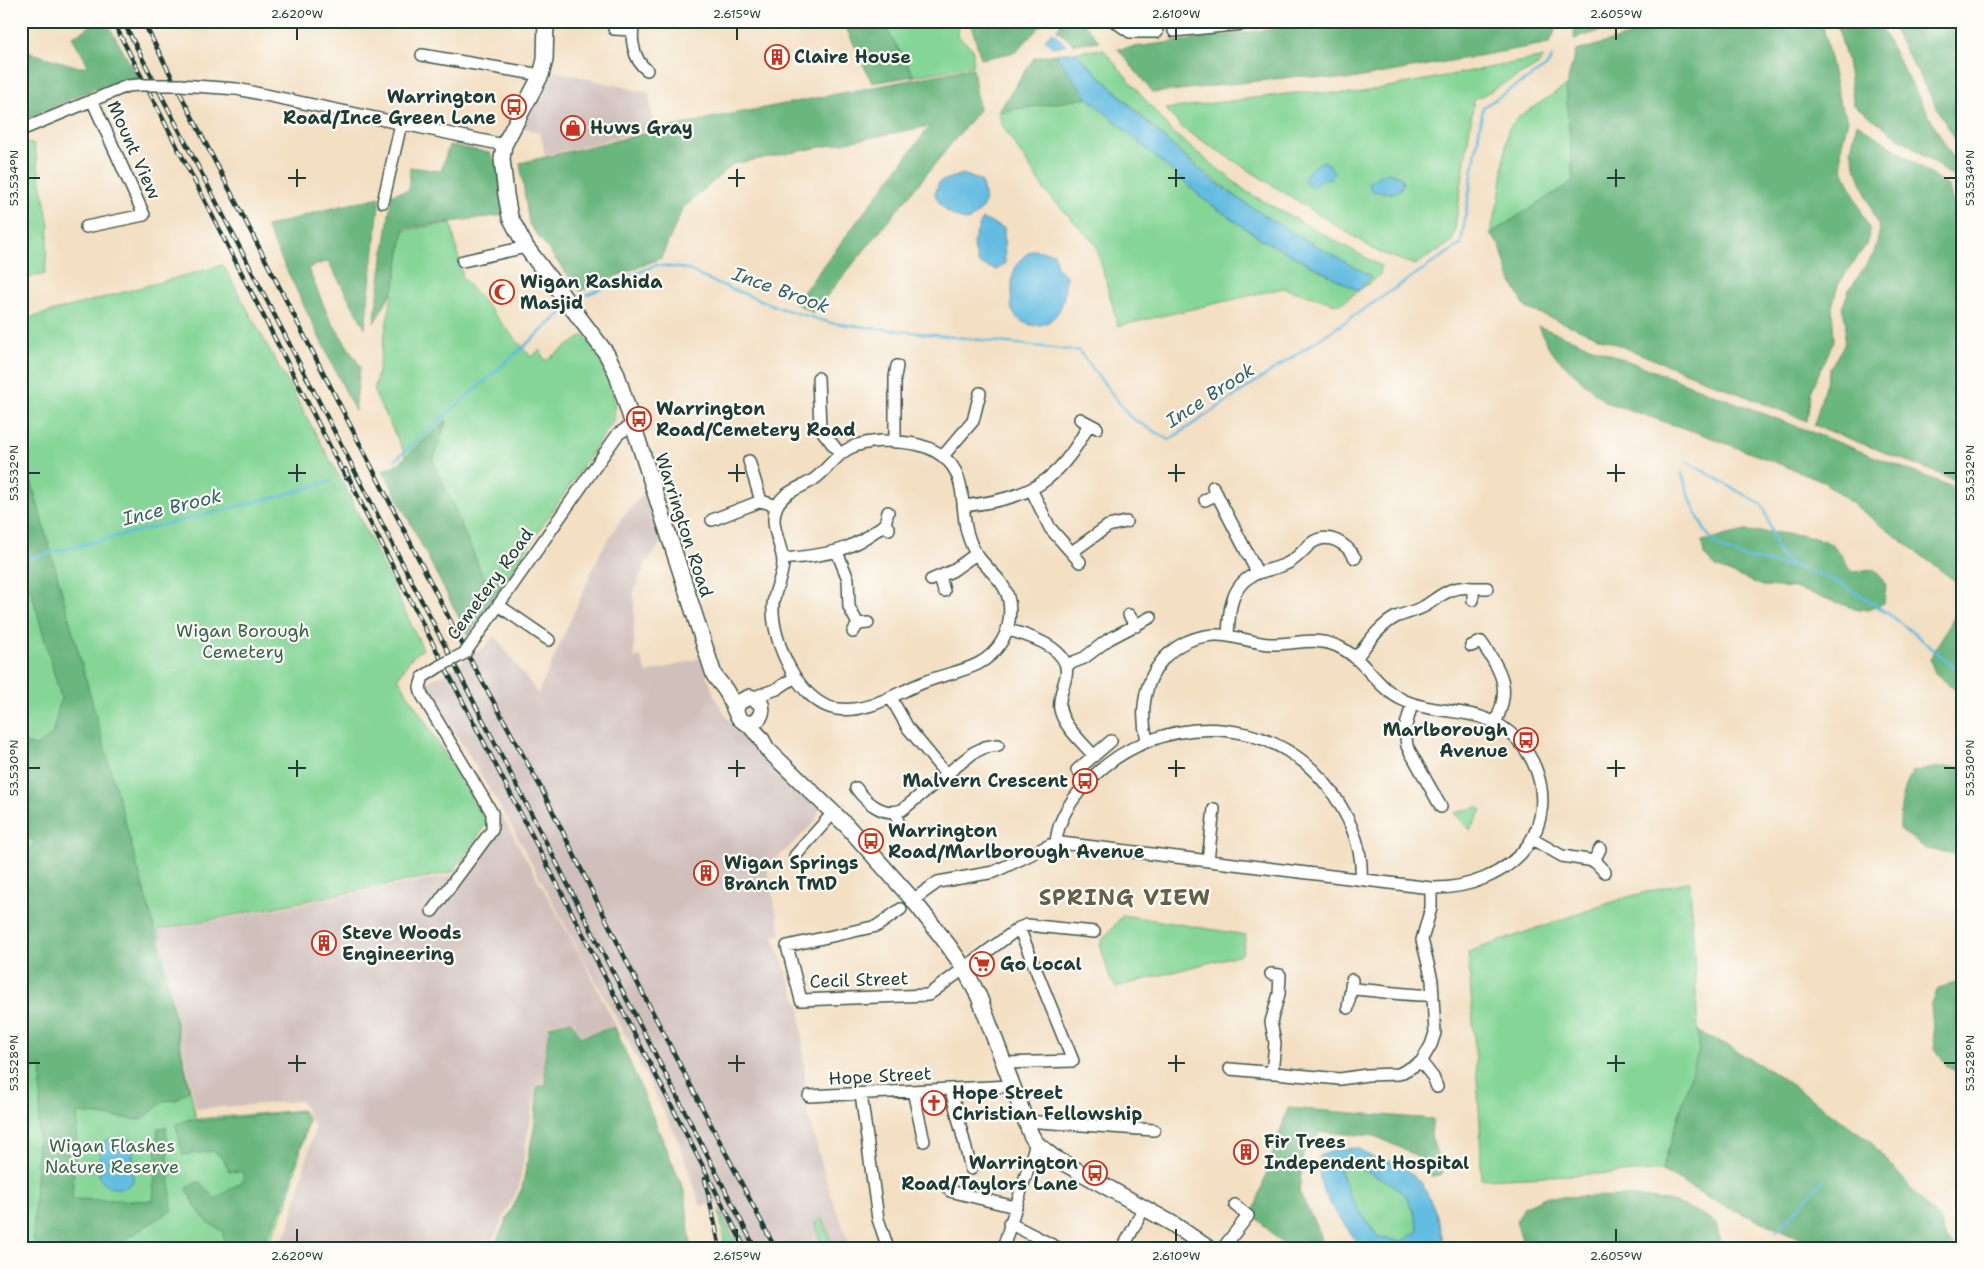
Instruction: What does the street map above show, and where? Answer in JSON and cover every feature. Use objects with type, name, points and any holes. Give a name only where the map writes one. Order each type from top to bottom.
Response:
[{"type":"main road","name":"Warrington Road","points":[[546,21],[544,60],[541,74],[504,145],[503,168],[510,217],[526,247],[606,353],[616,372],[714,676],[726,690],[740,720],[754,709]]},
{"type":"main road","points":[[726,690],[754,709],[767,749],[834,812],[899,908],[938,930],[964,968],[978,998],[1011,1086],[1036,1143],[1053,1158],[1144,1208],[1208,1248]]},
{"type":"street","points":[[1174,31],[1208,24],[1264,21]]},
{"type":"street","points":[[1109,22],[1130,32],[1157,32]]},
{"type":"street","points":[[614,29],[634,26],[638,61],[647,70]]},
{"type":"street","points":[[422,55],[541,74]]},
{"type":"street","points":[[21,130],[128,86],[180,85],[237,89],[504,145]]},
{"type":"street","name":"Mount View","points":[[86,226],[144,215],[92,100]]},
{"type":"street","points":[[384,202],[401,124]]},
{"type":"street","points":[[463,261],[526,247]]},
{"type":"street","points":[[895,442],[891,377],[897,366]]},
{"type":"street","points":[[815,386],[820,428],[840,454]]},
{"type":"street","points":[[944,456],[973,421],[980,393]]},
{"type":"street","points":[[963,506],[997,501],[1031,489],[1060,470],[1076,450],[1089,424]]},
{"type":"street","name":"Cemetery Road","points":[[432,910],[492,830],[493,822],[492,813],[422,695],[420,683],[423,677],[465,653],[618,434],[632,426]]},
{"type":"street","points":[[871,442],[895,442],[922,445],[944,456],[956,472],[967,533],[976,554],[1000,580],[1009,602],[1008,630],[994,652],[977,666],[937,677],[891,698],[863,708],[836,709],[814,699],[795,677],[779,639],[773,615],[783,560],[775,527],[777,506],[788,494],[813,480],[840,454],[850,448],[871,442]]},
{"type":"street","points":[[748,461],[761,502]]},
{"type":"street","points":[[1031,489],[1050,528],[1080,562]]},
{"type":"street","points":[[1205,500],[1215,491],[1257,572]]},
{"type":"street","points":[[709,522],[761,502],[777,506]]},
{"type":"street","points":[[783,560],[837,552],[856,544],[887,527],[888,512]]},
{"type":"street","points":[[1072,552],[1108,526],[1128,522]]},
{"type":"street","points":[[1228,636],[1235,593],[1244,580],[1257,572],[1291,562],[1313,542],[1323,538],[1340,542],[1355,560]]},
{"type":"street","points":[[837,552],[848,579],[849,607],[859,626]]},
{"type":"street","points":[[944,591],[935,579],[976,554]]},
{"type":"street","points":[[1356,658],[1380,628],[1395,618],[1423,607],[1449,589],[1463,586],[1473,594],[1487,588]]},
{"type":"street","points":[[498,605],[549,640]]},
{"type":"street","points":[[1128,615],[1136,626]]},
{"type":"street","points":[[1066,664],[1084,658],[1109,639],[1151,618]]},
{"type":"street","points":[[1008,630],[1031,636],[1045,643],[1066,664],[1060,710],[1064,720],[1094,756]]},
{"type":"street","points":[[899,908],[938,882],[994,872],[1056,844],[1068,843],[1432,888],[1460,887],[1481,880],[1512,862],[1532,839],[1539,824],[1542,809],[1539,778],[1530,756],[1520,742],[1495,723],[1478,716],[1412,704],[1387,691],[1356,658],[1337,646],[1319,641],[1265,644],[1228,636],[1196,638],[1176,648],[1162,661],[1152,676],[1143,701],[1142,716],[1147,740]]},
{"type":"street","points":[[1476,640],[1504,685],[1504,700],[1495,723]]},
{"type":"street","points":[[754,709],[777,689],[795,677]]},
{"type":"street","points":[[891,698],[908,728],[946,774]]},
{"type":"street","points":[[1412,704],[1405,730],[1407,746],[1440,799]]},
{"type":"street","points":[[1056,844],[1063,818],[1080,791],[1114,757],[1147,740],[1179,732],[1209,730],[1255,736],[1279,747],[1311,768],[1335,796],[1356,838],[1361,858],[1361,878]]},
{"type":"street","points":[[983,734],[985,747]]},
{"type":"street","points":[[1077,770],[1111,741]]},
{"type":"street","points":[[856,788],[860,801],[896,812],[902,810],[973,753],[985,747],[998,745]]},
{"type":"street","points":[[1208,860],[1214,809]]},
{"type":"street","points":[[795,856],[834,812]]},
{"type":"street","points":[[896,812],[899,827]]},
{"type":"street","points":[[1532,839],[1562,856],[1594,861],[1605,872]]},
{"type":"street","points":[[1594,861],[1600,849]]},
{"type":"street","points":[[1230,1069],[1340,1079],[1367,1075],[1386,1076],[1405,1072],[1421,1062],[1431,1045],[1434,1033],[1433,995],[1422,940],[1431,908],[1432,888]]},
{"type":"street","name":"Cecil Street","points":[[899,908],[877,926],[788,946],[801,1000],[928,995],[964,968]]},
{"type":"street","points":[[964,968],[1018,928],[1034,924],[1094,932]]},
{"type":"street","points":[[1003,1063],[1073,1061],[1018,928]]},
{"type":"street","points":[[1272,1073],[1275,1043],[1271,1022],[1278,994],[1280,975]]},
{"type":"street","points":[[1348,1008],[1351,985],[1410,996],[1433,995]]},
{"type":"street","points":[[1421,1062],[1433,1077],[1436,1087]]},
{"type":"street","name":"Hope Street","points":[[809,1096],[1011,1086]]},
{"type":"street","points":[[951,1090],[971,1169]]},
{"type":"street","points":[[913,1091],[924,1141]]},
{"type":"street","points":[[861,1094],[878,1219],[888,1248]]},
{"type":"street","points":[[1025,1121],[1154,1130]]},
{"type":"street","points":[[1003,1248],[1014,1207],[1036,1143]]},
{"type":"street","points":[[950,1191],[1014,1207]]},
{"type":"street","points":[[1223,1248],[1248,1216],[1235,1205]]},
{"type":"street","points":[[1123,1248],[1144,1208]]},
{"type":"street","points":[[1009,1223],[1058,1248]]},
{"type":"shaded area","points":[[555,71],[649,93],[654,128],[545,156],[541,134],[523,127]]},
{"type":"shaded area","name":"Wigan Springs Branch TMD","points":[[645,492],[663,540],[645,564],[634,591],[634,658],[640,656],[647,673],[700,658],[715,697],[736,732],[820,806],[815,822],[767,868],[781,934],[773,936],[800,1008],[808,1116],[831,1195],[851,1248],[739,1248],[717,1203],[701,1206],[677,1138],[629,1042],[508,820],[428,687],[430,680],[445,674],[485,647],[494,635],[538,694],[601,551],[621,519]]},
{"type":"shaded area","points":[[501,814],[582,958],[616,1026],[581,1036],[572,1020],[548,1024],[543,1063],[544,1083],[536,1087],[519,1186],[489,1248],[275,1248],[288,1230],[315,1127],[301,1101],[196,1109],[159,931],[454,875]]},
{"type":"green space","points":[[99,21],[106,21],[139,79],[112,83],[63,102],[21,122],[21,50],[79,67],[85,67],[87,63],[72,37]]},
{"type":"green space","points":[[843,21],[882,21],[914,76],[872,83]]},
{"type":"green space","points":[[882,21],[959,21],[957,35],[973,49],[973,66],[914,76]]},
{"type":"green space","points":[[970,21],[1045,21],[1016,52],[981,59]]},
{"type":"green space","points":[[1062,21],[1082,21],[1099,41],[1073,44],[1057,30]]},
{"type":"green space","points":[[1338,21],[1559,21],[1550,43],[1346,80],[1301,76],[1153,93],[1118,49]]},
{"type":"green space","points":[[1575,21],[1632,21],[1574,39]]},
{"type":"green space","points":[[1682,21],[1822,21],[1840,104],[1848,119],[1841,149],[1842,167],[1870,231],[1866,245],[1838,285],[1832,307],[1834,341],[1811,390],[1807,421],[1526,308],[1509,277],[1500,246],[1490,234],[1573,181],[1566,86],[1576,51]]},
{"type":"green space","points":[[1836,21],[1877,21],[1963,177],[1963,195],[1955,178],[1854,105],[1847,61]]},
{"type":"green space","points":[[1889,21],[1945,21],[1951,25],[1963,23],[1963,155]]},
{"type":"green space","points":[[1103,49],[1173,133],[1247,192],[1381,266],[1380,275],[1360,290],[1370,276],[1288,231],[1238,198],[1174,147],[1075,52]]},
{"type":"green space","points":[[1055,54],[1088,98],[998,112],[1034,58]]},
{"type":"green space","points":[[1544,57],[1538,65],[1474,100],[1453,241],[1415,265],[1378,252],[1182,128],[1166,109],[1303,92],[1352,94]]},
{"type":"green space","points":[[973,68],[979,110],[813,313],[795,303],[930,126],[733,164],[683,208],[661,258],[580,291],[529,224],[520,163],[711,118]]},
{"type":"green space","points":[[1566,86],[1573,181],[1490,234],[1499,200],[1508,129],[1518,117]]},
{"type":"green space","points":[[1088,98],[1206,201],[1261,239],[1358,291],[1339,305],[1283,288],[1118,326],[1096,245],[1045,191],[1002,125],[998,112]]},
{"type":"green space","points":[[1857,123],[1948,186],[1963,234],[1963,483],[1814,425],[1830,368],[1844,345],[1846,322],[1842,308],[1849,290],[1874,253],[1880,230],[1855,166],[1851,150]]},
{"type":"green space","points":[[21,143],[34,144],[49,225],[45,274],[21,280]]},
{"type":"green space","points":[[449,145],[490,153],[499,169],[504,215],[404,228],[394,288],[374,323],[392,194],[409,190],[410,167],[441,171]]},
{"type":"green space","points":[[380,197],[365,328],[328,261],[308,268],[328,316],[360,366],[355,411],[266,227],[320,211]]},
{"type":"green space","points":[[451,223],[463,278],[531,357],[540,350],[545,361],[584,335],[597,354],[607,375],[614,397],[615,408],[614,420],[484,612],[374,392],[404,230]]},
{"type":"green space","name":"Wigan Borough Cemetery","points":[[223,265],[345,487],[423,649],[411,658],[398,678],[487,823],[453,872],[158,930],[196,1119],[302,1110],[309,1118],[287,1204],[266,1248],[21,1248],[21,320]]},
{"type":"green space","points":[[1538,326],[1963,491],[1963,587],[1821,480],[1704,435],[1605,402],[1551,352]]},
{"type":"green space","points":[[447,420],[433,460],[485,580],[505,581],[468,635],[383,470],[399,463]]},
{"type":"green space","name":"Wigan Flashes Nature Reserve","points":[[21,444],[156,934],[189,1090],[176,1100],[164,1101],[142,1120],[78,1113],[72,1199],[153,1201],[158,1128],[166,1127],[172,1210],[111,1248],[37,1248],[33,1238],[42,1065],[21,1074],[21,867],[35,841],[21,836],[21,742],[36,746],[52,735],[61,698],[32,594],[21,584]]},
{"type":"green space","points":[[1745,531],[1794,534],[1830,544],[1837,549],[1852,572],[1875,570],[1886,584],[1884,603],[1868,610],[1853,608],[1795,588],[1763,586],[1716,567],[1704,555],[1702,541]]},
{"type":"green space","points":[[1956,614],[1963,615],[1963,696],[1935,673],[1930,660]]},
{"type":"green space","points":[[1963,765],[1963,855],[1926,849],[1900,829],[1902,799],[1909,778],[1913,771],[1941,767],[1961,767]]},
{"type":"green space","points":[[1478,807],[1482,810],[1470,830],[1454,813]]},
{"type":"green space","points":[[1690,881],[1699,1049],[1662,1171],[1481,1179],[1480,1122],[1468,952],[1624,898]]},
{"type":"green space","points":[[1123,915],[1246,935],[1242,954],[1116,987],[1110,979],[1100,943]]},
{"type":"green space","points":[[1963,981],[1963,1075],[1948,1067],[1935,1048],[1931,1007],[1938,988]]},
{"type":"green space","points":[[571,1021],[581,1037],[615,1027],[685,1193],[691,1248],[493,1248],[522,1188],[535,1123],[537,1087],[546,1084],[544,1064],[549,1026]]},
{"type":"green space","points":[[1698,1032],[1725,1044],[1779,1076],[1869,1140],[1939,1220],[1947,1240],[1954,1245],[1947,1248],[1823,1248],[1720,1204],[1662,1171],[1699,1049]]},
{"type":"green space","points":[[1288,1108],[1433,1119],[1431,1136],[1443,1174],[1431,1177],[1421,1158],[1375,1136],[1320,1132],[1303,1155],[1299,1192],[1320,1233],[1324,1248],[1286,1248],[1253,1214]]},
{"type":"green space","points":[[301,1111],[307,1121],[284,1203],[263,1242],[259,1248],[224,1248],[223,1231],[210,1224],[200,1214],[187,1188],[199,1181],[215,1199],[243,1181],[243,1172],[229,1171],[223,1158],[213,1151],[183,1155],[176,1124],[190,1119],[202,1121]]},
{"type":"green space","points":[[1351,1166],[1377,1176],[1396,1187],[1410,1204],[1419,1231],[1401,1241],[1379,1238],[1353,1202],[1339,1170]]},
{"type":"green space","points":[[1621,1196],[1671,1202],[1693,1210],[1716,1223],[1721,1248],[1525,1248],[1516,1222],[1524,1207],[1545,1197]]},
{"type":"green space","points":[[719,1210],[738,1248],[725,1248]]},
{"type":"green space","points":[[823,1218],[833,1248],[823,1248],[815,1223]]},
{"type":"water","points":[[1053,32],[1066,45],[1052,47],[1045,39]]},
{"type":"water","points":[[1075,52],[1154,129],[1217,183],[1271,220],[1371,276],[1359,291],[1261,239],[1206,201],[1088,98],[1055,54]]},
{"type":"water","points":[[1325,161],[1334,172],[1332,178],[1321,180],[1313,188],[1307,185],[1304,180],[1310,170],[1315,165]]},
{"type":"water","points":[[1391,173],[1400,176],[1403,183],[1399,191],[1392,193],[1372,191],[1368,183],[1381,174]]},
{"type":"water","points":[[963,174],[981,181],[985,200],[979,212],[968,221],[947,212],[935,194],[939,182]]},
{"type":"water","points":[[982,219],[1004,228],[1005,264],[996,270],[978,263],[973,243]]},
{"type":"water","points":[[1033,250],[1054,253],[1057,268],[1066,275],[1064,296],[1059,311],[1051,320],[1039,325],[1026,324],[1021,321],[1012,310],[1011,305],[1014,270],[1019,261]]},
{"type":"water","points":[[122,1137],[128,1138],[133,1145],[133,1182],[124,1187],[114,1188],[107,1186],[100,1177],[101,1144],[106,1140]]},
{"type":"water","points":[[1357,1148],[1375,1159],[1397,1162],[1422,1183],[1436,1213],[1443,1240],[1431,1248],[1361,1248],[1331,1205],[1320,1181],[1320,1156],[1334,1150]],"holes":[[[1351,1166],[1377,1176],[1404,1195],[1410,1204],[1419,1231],[1401,1241],[1379,1238],[1353,1202],[1339,1170]]]},
{"type":"waterway","name":"Ince Brook","points":[[586,295],[656,265],[687,269],[704,278],[780,308],[831,323],[1079,351],[1130,417],[1169,440],[1461,244],[1483,107],[1546,67],[1552,58]]},
{"type":"waterway","name":"Ince Brook","points":[[395,460],[563,312]]},
{"type":"waterway","points":[[1686,461],[1762,505],[1776,548],[1790,564],[1830,579],[1866,599],[1900,622],[1963,675]]},
{"type":"waterway","points":[[1681,472],[1701,523],[1713,541],[1720,547],[1746,558],[1795,567]]},
{"type":"waterway","name":"Ince Brook","points":[[21,560],[284,495],[330,481]]},
{"type":"waterway","points":[[1776,1232],[1824,1180]]},
{"type":"waterway","points":[[1761,1248],[1765,1244]]},
{"type":"railway","points":[[113,21],[346,478]]},
{"type":"railway","points":[[123,21],[755,1248]]},
{"type":"railway","points":[[143,21],[470,659],[540,786],[638,984],[775,1248]]},
{"type":"railway","points":[[345,469],[367,516],[745,1248]]},
{"type":"railway","points":[[705,1179],[720,1248]]},
{"type":"place","name":"Claire House","points":[[777,57]]},
{"type":"place","name":"Warrington Road/Ince Green Lane","points":[[514,107]]},
{"type":"place","name":"Huws Gray","points":[[573,128]]},
{"type":"place","name":"Wigan Rashida Masjid","points":[[502,292]]},
{"type":"place","name":"Warrington Road/Cemetery Road","points":[[639,419]]},
{"type":"place","name":"Marlborough Avenue","points":[[1526,740]]},
{"type":"place","name":"Malvern Crescent","points":[[1085,781]]},
{"type":"place","name":"Warrington Road/Marlborough Avenue","points":[[871,841]]},
{"type":"place","name":"Wigan Springs Branch TMD","points":[[706,873]]},
{"type":"place","name":"Steve Woods Engineering","points":[[324,943]]},
{"type":"place","name":"Go Local","points":[[982,964]]},
{"type":"place","name":"Hope Street Christian Fellowship","points":[[934,1103]]},
{"type":"place","name":"Fir Trees Independent Hospital","points":[[1246,1152]]},
{"type":"place","name":"Warrington Road/Taylors Lane","points":[[1095,1173]]},
{"type":"district","name":"SPRING VIEW","points":[[1125,897]]}]
